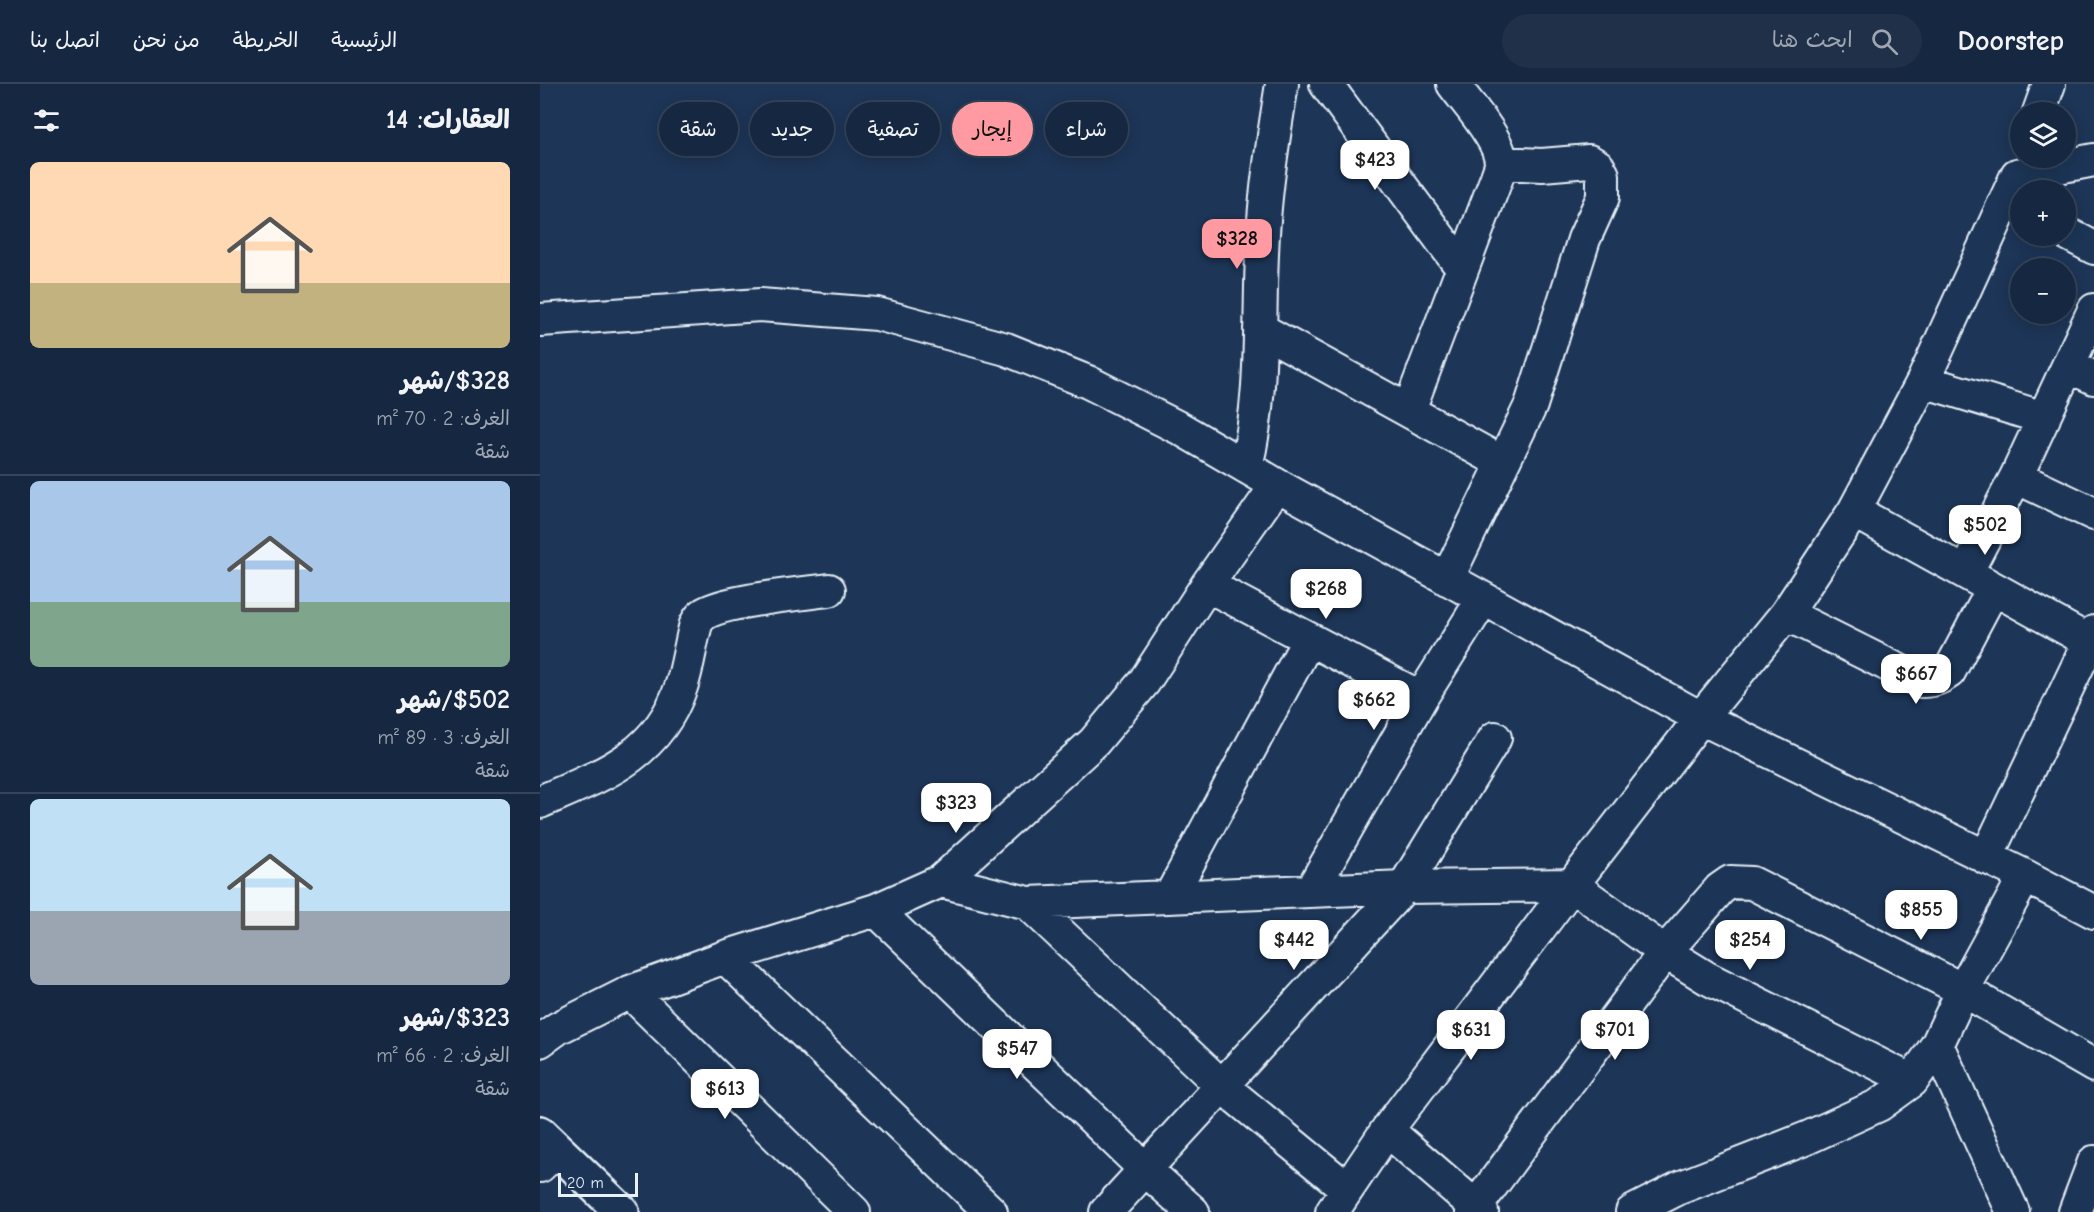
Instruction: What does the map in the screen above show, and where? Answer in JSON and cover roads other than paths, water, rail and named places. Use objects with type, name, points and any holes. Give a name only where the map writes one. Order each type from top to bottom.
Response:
[{"type":"main road","points":[[546,1149],[622,1212]]},
{"type":"street","points":[[1246,467],[1253,438],[1258,399],[1264,220],[1282,84]]},
{"type":"street","points":[[1326,84],[1462,268]]},
{"type":"street","points":[[1409,410],[1501,163],[1487,129],[1453,84]]},
{"type":"street","points":[[2043,102],[2049,84]]},
{"type":"street","points":[[2035,180],[2094,160]]},
{"type":"street","points":[[1447,579],[1531,405],[1584,239],[1603,197],[1603,175],[1598,166],[1589,161],[1542,165],[1501,163]]},
{"type":"street","points":[[1028,903],[1339,1200],[1387,1130],[1572,885],[1701,718],[1786,614],[1854,511],[1923,381],[2010,201]]},
{"type":"street","points":[[2076,239],[2094,248]]},
{"type":"street","points":[[540,320],[760,305],[877,314],[1006,349],[1088,382],[1181,429],[1277,485],[1701,718],[2094,912]]},
{"type":"street","points":[[1966,573],[2044,418],[2081,372],[2094,310]]},
{"type":"street","points":[[1260,329],[1503,463]]},
{"type":"street","points":[[1923,381],[2044,418]]},
{"type":"street","points":[[2016,477],[2094,514]]},
{"type":"street","points":[[540,1041],[558,1028],[630,992],[725,957],[876,910],[941,881],[1094,742],[1144,682],[1207,585],[1277,485]]},
{"type":"street","points":[[1854,511],[1994,589],[2092,639],[1986,858]]},
{"type":"street","points":[[1207,585],[1421,698]]},
{"type":"street","points":[[1786,614],[1920,681],[1938,680],[1949,672],[1994,589]]},
{"type":"street","points":[[540,802],[607,771],[637,753],[652,737],[667,718],[681,686],[696,624],[706,612],[742,603],[829,590]]},
{"type":"street","points":[[1311,891],[1421,698],[1483,599]]},
{"type":"street","points":[[1170,897],[1309,639]]},
{"type":"street","points":[[1106,1212],[1404,887],[1495,738]]},
{"type":"street","points":[[1632,1212],[1679,1188],[1807,1138],[1879,1105],[1912,1081],[1937,1045],[1962,990],[2025,876]]},
{"type":"street","points":[[941,881],[1028,903],[1404,887],[1572,885],[1665,952],[1707,978],[1912,1081]]},
{"type":"street","points":[[1387,1130],[1477,1210],[1665,952],[1720,889],[1730,882],[1738,881],[1752,883],[1962,990],[2094,1066]]},
{"type":"street","points":[[876,910],[1145,1169],[1193,1212]]},
{"type":"street","points":[[725,957],[990,1212]]},
{"type":"street","points":[[630,992],[839,1207]]},
{"type":"street","points":[[1937,1045],[2013,1212]]},
{"type":"street","points":[[2075,1212],[2094,1162]]}]
